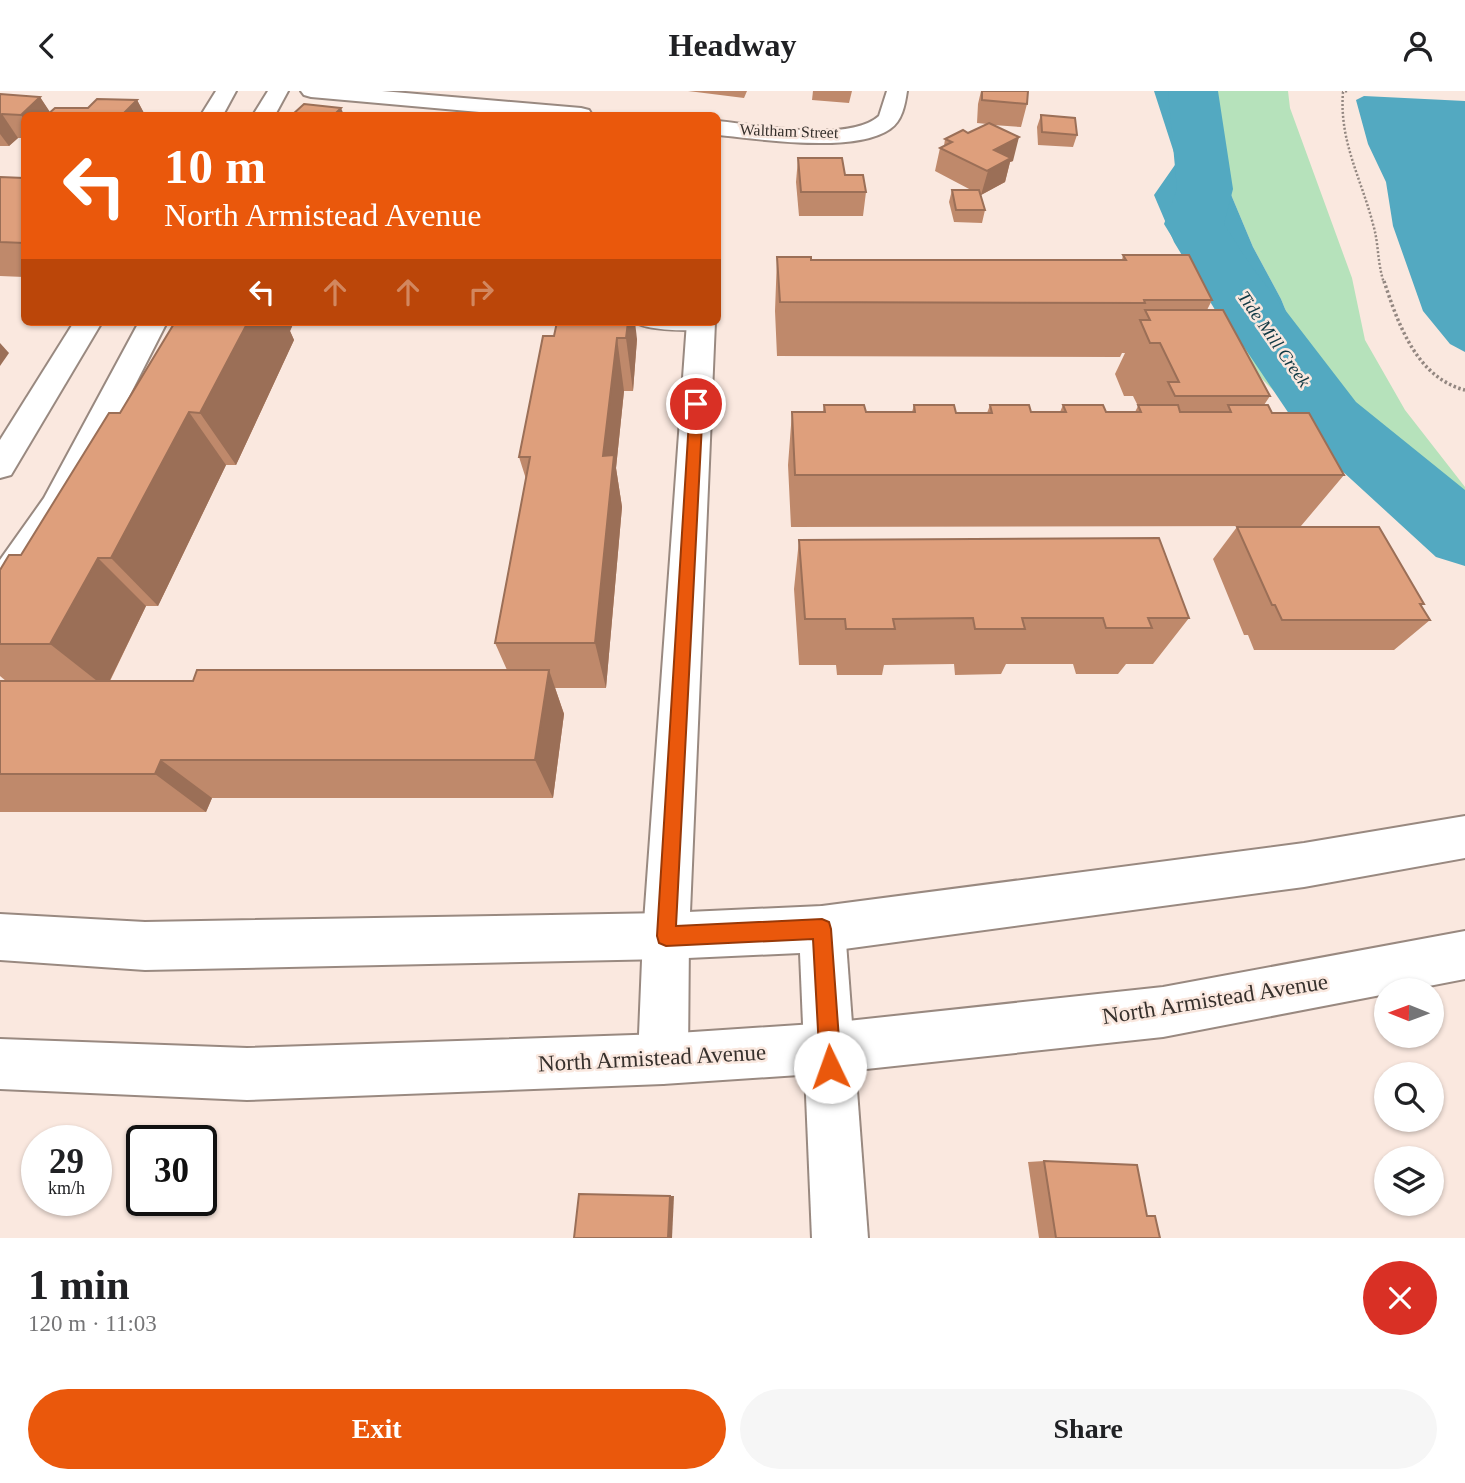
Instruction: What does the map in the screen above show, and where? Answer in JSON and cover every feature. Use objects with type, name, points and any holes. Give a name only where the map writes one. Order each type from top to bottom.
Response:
[{"type":"street","points":[[214,112],[226,91]]},
{"type":"street","points":[[266,112],[278,91]]},
{"type":"street","points":[[311,91],[547,112]]},
{"type":"street","name":"Waltham Street","points":[[721,128],[816,136],[854,133],[880,127],[895,101]]},
{"type":"street","points":[[0,467],[86,326]]},
{"type":"street","points":[[0,588],[57,505],[151,326]]},
{"type":"street","points":[[663,1059],[666,936],[701,326]]},
{"type":"street","points":[[0,937],[145,946],[666,936],[822,929],[1304,865],[1465,837]]},
{"type":"street","points":[[822,929],[840,1238]]},
{"type":"street","name":"North Armistead Avenue","points":[[0,1063],[247,1074],[663,1059],[829,1048],[1163,1012],[1465,955]]},
{"type":"path","points":[[1347,91],[1343,92],[1340,113],[1343,142],[1375,228],[1377,261],[1406,334],[1428,369],[1441,381],[1465,390]]},
{"type":"green space","points":[[1213,91],[1288,91],[1290,108],[1352,278],[1365,340],[1405,410],[1465,487],[1465,566],[1349,465],[1262,379],[1223,323],[1329,417],[1281,299],[1253,247],[1222,173]]},
{"type":"water","points":[[1154,91],[1213,91],[1222,173],[1253,247],[1281,299],[1330,419],[1223,323],[1174,242],[1154,195],[1177,162]]},
{"type":"water","points":[[1364,96],[1465,101],[1465,352],[1450,344],[1423,311],[1393,226],[1386,182],[1368,144],[1356,100]]},
{"type":"building","points":[[982,91],[1028,91],[1027,104],[982,100]]},
{"type":"building","points":[[0,94],[40,97],[21,112],[21,115],[0,116]]},
{"type":"building","points":[[97,99],[137,100],[125,112],[50,112],[55,108],[88,108]]},
{"type":"building","points":[[304,104],[341,108],[337,112],[295,112]]},
{"type":"building","points":[[1041,115],[1075,118],[1077,135],[1042,132]]},
{"type":"building","points":[[989,123],[1019,137],[994,150],[1011,158],[987,171],[940,148],[952,142],[945,139],[963,130],[968,133]]},
{"type":"building","points":[[798,158],[842,158],[845,175],[863,175],[866,192],[801,192]]},
{"type":"building","points":[[0,177],[21,178],[21,243],[0,242]]},
{"type":"building","points":[[952,190],[979,190],[985,210],[956,210]]},
{"type":"building","points":[[1123,255],[1189,255],[1212,300],[1144,300],[1145,303],[780,302],[777,257],[811,257],[811,260],[1126,260]]},
{"type":"building","points":[[1145,310],[1223,310],[1270,396],[1175,396],[1168,382],[1179,382],[1160,343],[1150,343],[1140,320],[1150,320]]},
{"type":"building","points":[[173,326],[246,326],[200,413],[189,412],[111,558],[98,558],[50,644],[0,644],[0,570],[9,555],[21,555],[109,413],[120,413]]},
{"type":"building","points":[[556,326],[628,326],[626,338],[617,338],[603,456],[614,455],[595,643],[495,643],[530,457],[519,457],[543,336],[554,336]]},
{"type":"building","points":[[824,405],[864,405],[866,412],[915,412],[914,405],[954,405],[956,413],[992,413],[990,405],[1029,405],[1031,412],[1066,412],[1063,405],[1103,405],[1106,412],[1141,412],[1138,405],[1178,405],[1180,412],[1231,412],[1228,405],[1268,405],[1272,413],[1309,413],[1344,475],[795,475],[792,412],[825,412]]},
{"type":"building","points":[[1237,527],[1379,527],[1424,604],[1420,604],[1430,620],[1282,620],[1275,605],[1272,605]]},
{"type":"building","points":[[1159,538],[1189,618],[1148,618],[1152,628],[1106,628],[1103,618],[1022,618],[1025,629],[975,629],[973,618],[893,619],[895,629],[846,629],[845,619],[805,619],[799,540]]},
{"type":"building","points":[[197,670],[549,670],[535,760],[161,760],[155,774],[0,774],[0,681],[193,681]]},
{"type":"building","points":[[1044,1161],[1137,1165],[1147,1216],[1155,1216],[1160,1238],[1056,1238]]},
{"type":"building","points":[[579,1194],[670,1196],[668,1238],[574,1238]]},
{"type":"waterway","name":"Tide Mill Creek","points":[[1193,91],[1205,189],[1194,224],[1225,273],[1330,419],[1465,535]]},
{"type":"route","points":[[696,404],[666,936],[822,929],[830,1067]]}]
